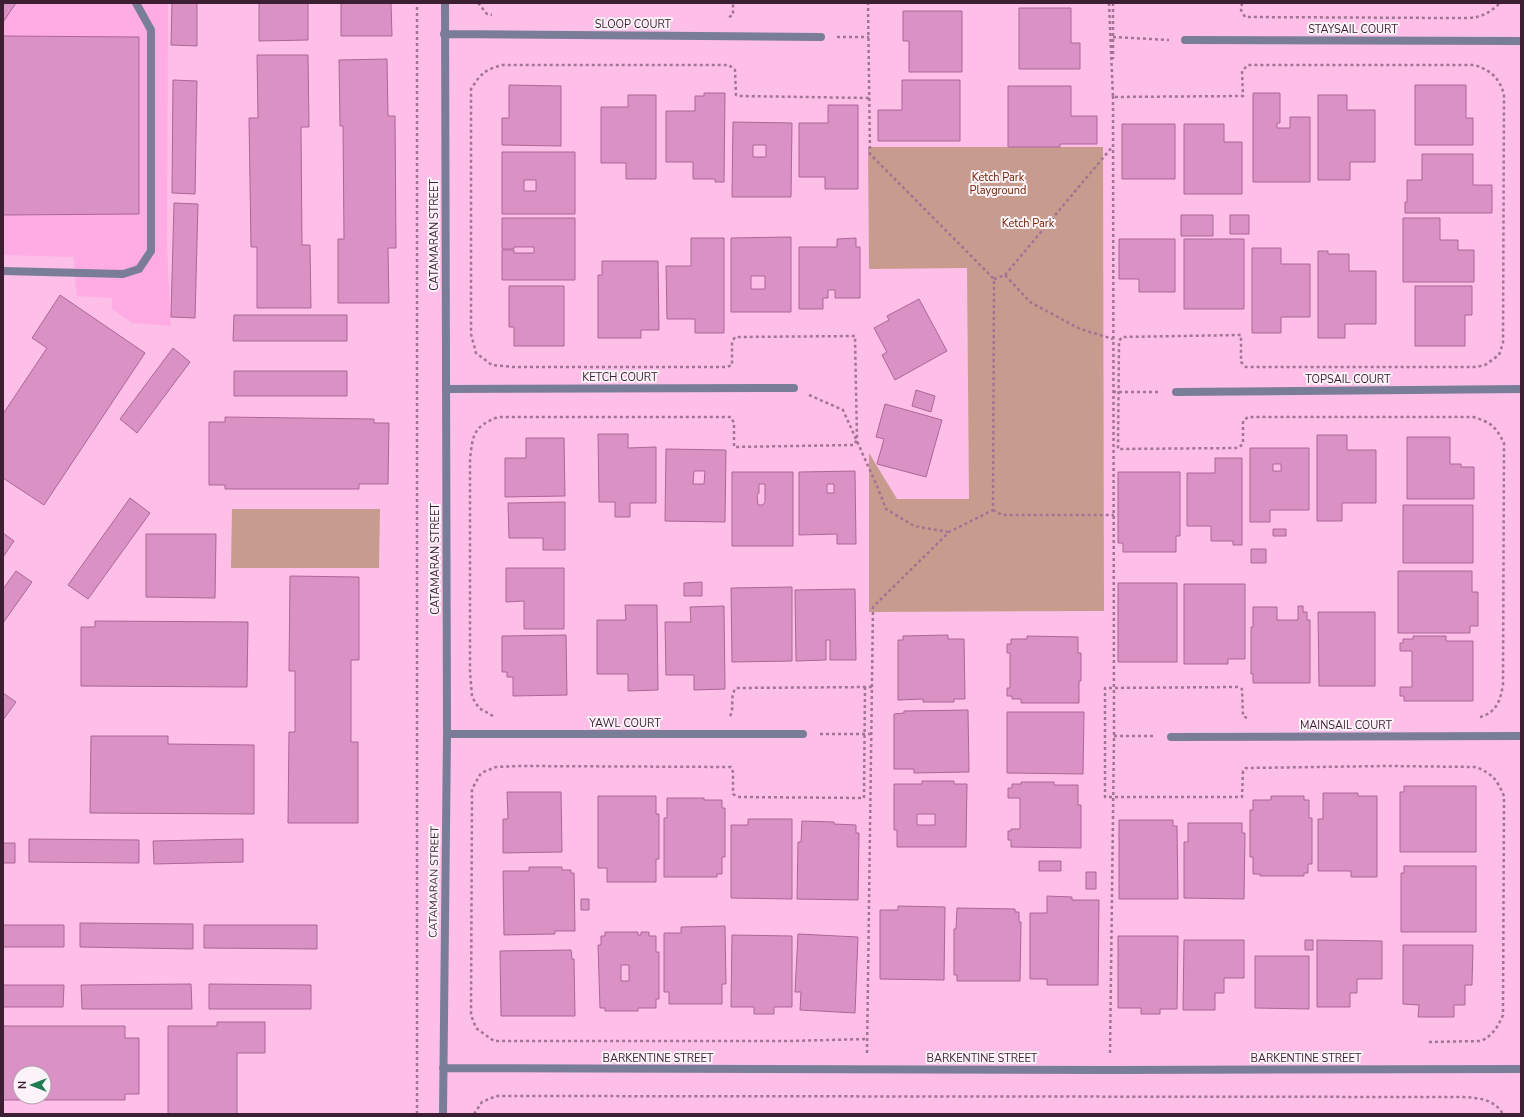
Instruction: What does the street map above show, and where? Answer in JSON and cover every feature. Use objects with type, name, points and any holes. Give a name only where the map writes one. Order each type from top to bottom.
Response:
[{"type":"street","points":[[3,271],[123,274],[140,269],[151,251],[151,30],[136,3]]},
{"type":"street","name":"CATAMARAN STREET","points":[[443,1114],[447,734],[445,3]]},
{"type":"street","name":"SLOOP COURT","points":[[444,34],[821,37]]},
{"type":"street","name":"STAYSAIL COURT","points":[[1185,40],[1521,40]]},
{"type":"street","name":"KETCH COURT","points":[[446,389],[794,388]]},
{"type":"street","name":"TOPSAIL COURT","points":[[1176,392],[1521,389]]},
{"type":"street","name":"YAWL COURT","points":[[447,734],[803,734]]},
{"type":"street","name":"MAINSAIL COURT","points":[[1171,737],[1521,736]]},
{"type":"street","name":"BARKENTINE STREET","points":[[443,1068],[1110,1070],[1521,1069]]},
{"type":"path","points":[[417,3],[417,1114]]},
{"type":"path","points":[[868,3],[870,154],[994,280],[994,510]]},
{"type":"path","points":[[1109,3],[1113,97]]},
{"type":"path","points":[[1110,1070],[1114,736],[1113,3]]},
{"type":"path","points":[[1242,3],[1241,10],[1245,17],[1442,18],[1478,17],[1490,12],[1500,3]]},
{"type":"path","points":[[821,37],[868,37]]},
{"type":"path","points":[[1113,37],[1185,40]]},
{"type":"path","points":[[1113,97],[1242,96],[1242,71],[1248,65],[1475,65],[1487,70],[1500,81],[1504,94],[1502,342],[1499,355],[1485,365],[1476,367],[1246,367],[1241,362],[1241,335],[1122,337],[1119,342],[1118,449],[1238,448],[1243,444],[1242,421],[1248,417],[1474,417],[1487,421],[1498,431],[1504,443],[1503,685],[1500,702],[1488,714],[1477,718]]},
{"type":"path","points":[[994,280],[1005,275],[1113,145]]},
{"type":"path","points":[[1005,275],[1030,302],[1080,329],[1113,339]]},
{"type":"path","points":[[794,388],[843,410],[886,509],[914,526],[949,532]]},
{"type":"path","points":[[1113,392],[1176,392]]},
{"type":"path","points":[[994,510],[1002,515],[1114,515]]},
{"type":"path","points":[[867,1069],[873,607],[949,532],[994,510]]},
{"type":"path","points":[[865,687],[864,798],[738,797],[733,794],[733,772],[731,767],[520,766],[496,767],[481,773],[472,789],[471,1015],[476,1028],[494,1041],[766,1041],[867,1039]]},
{"type":"path","points":[[1249,718],[1242,716],[1242,689],[1238,687],[1105,688],[1105,797],[1242,797],[1242,771],[1246,768],[1387,766],[1476,767],[1489,773],[1499,784],[1504,796],[1503,1015],[1499,1026],[1488,1038],[1480,1041],[1429,1042]]},
{"type":"path","points":[[803,734],[871,734]]},
{"type":"path","points":[[1114,736],[1171,737]]},
{"type":"path","points":[[474,1114],[482,1102],[496,1096],[1463,1097],[1480,1098],[1494,1103],[1503,1114]]},
{"type":"shaded area","points":[[3,3],[168,3],[167,246],[171,326],[132,323],[112,309],[112,298],[77,296],[74,257],[3,255]]},
{"type":"green space","name":"Ketch Park","points":[[868,147],[1103,147],[1104,611],[869,612],[869,453],[897,499],[969,499],[967,268],[869,269]]},
{"type":"green space","points":[[232,509],[380,509],[379,568],[231,568]]},
{"type":"building","points":[[3,3],[16,3],[3,22]]},
{"type":"building","points":[[172,3],[197,3],[197,46],[171,45]]},
{"type":"building","points":[[259,3],[308,3],[308,40],[259,41]]},
{"type":"building","points":[[341,3],[391,3],[392,36],[341,36]]},
{"type":"building","points":[[1019,8],[1071,8],[1071,43],[1080,43],[1080,69],[1019,69]]},
{"type":"building","points":[[903,11],[962,11],[962,72],[909,72],[909,41],[903,41]]},
{"type":"building","points":[[3,36],[139,37],[139,214],[3,215]]},
{"type":"building","points":[[257,55],[308,55],[309,127],[301,127],[302,245],[310,245],[311,308],[257,308],[257,247],[251,247],[249,118],[258,118]]},
{"type":"building","points":[[387,59],[388,116],[395,116],[396,248],[388,248],[389,303],[338,303],[338,239],[344,239],[343,126],[340,126],[339,60]]},
{"type":"building","points":[[173,80],[197,81],[195,194],[172,193]]},
{"type":"building","points":[[902,80],[960,80],[960,141],[878,141],[878,110],[902,110]]},
{"type":"building","points":[[509,85],[561,86],[561,146],[502,145],[502,118],[509,118]]},
{"type":"building","points":[[1415,85],[1466,85],[1466,118],[1473,118],[1473,145],[1415,145]]},
{"type":"building","points":[[1008,86],[1071,86],[1071,116],[1097,116],[1097,144],[1060,144],[1060,147],[1008,147]]},
{"type":"building","points":[[704,93],[725,93],[724,182],[715,182],[715,179],[693,179],[693,162],[666,162],[666,111],[695,111],[695,96],[704,96]]},
{"type":"building","points":[[1253,93],[1280,93],[1280,123],[1277,123],[1277,128],[1290,128],[1290,117],[1310,117],[1310,182],[1253,182]]},
{"type":"building","points":[[628,95],[656,95],[656,179],[626,179],[626,163],[601,163],[601,107],[628,107]]},
{"type":"building","points":[[1318,95],[1347,95],[1347,110],[1375,110],[1375,162],[1350,162],[1350,180],[1318,180]]},
{"type":"building","points":[[828,105],[858,105],[858,189],[825,189],[825,177],[799,177],[799,123],[828,123]]},
{"type":"building","points":[[733,122],[792,123],[791,197],[732,197]],"holes":[[[753,145],[766,145],[766,157],[753,157]]]},
{"type":"building","points":[[1122,124],[1175,124],[1175,179],[1122,179]]},
{"type":"building","points":[[1184,124],[1224,124],[1224,142],[1242,142],[1242,194],[1184,194]]},
{"type":"building","points":[[502,152],[575,152],[575,214],[502,214]],"holes":[[[524,180],[536,180],[536,191],[524,191]]]},
{"type":"building","points":[[1422,154],[1473,154],[1473,185],[1492,185],[1492,213],[1405,213],[1405,202],[1407,202],[1407,180],[1422,180]]},
{"type":"building","points":[[174,203],[198,204],[195,318],[171,317]]},
{"type":"building","points":[[1181,215],[1213,215],[1213,236],[1181,236]]},
{"type":"building","points":[[1230,215],[1249,215],[1249,234],[1230,234]]},
{"type":"building","points":[[502,218],[575,218],[575,280],[502,280],[502,250],[514,250],[514,253],[534,253],[534,247],[514,247],[514,249],[502,249]]},
{"type":"building","points":[[1403,218],[1440,218],[1440,240],[1458,240],[1458,250],[1474,250],[1474,282],[1403,282]]},
{"type":"building","points":[[791,237],[791,312],[731,312],[731,238]],"holes":[[[751,276],[765,276],[765,289],[751,289]]]},
{"type":"building","points":[[691,238],[724,238],[724,333],[695,333],[695,319],[667,319],[666,266],[691,266]]},
{"type":"building","points":[[856,238],[856,247],[860,247],[860,298],[835,298],[835,290],[828,290],[828,298],[823,298],[823,309],[799,309],[799,247],[837,247],[837,239]]},
{"type":"building","points":[[1119,239],[1175,239],[1175,292],[1139,292],[1139,279],[1119,279]]},
{"type":"building","points":[[1184,239],[1244,239],[1244,309],[1184,309]]},
{"type":"building","points":[[1252,248],[1281,248],[1281,264],[1310,264],[1310,317],[1281,317],[1281,333],[1252,333]]},
{"type":"building","points":[[1318,251],[1328,251],[1328,254],[1349,254],[1349,271],[1376,271],[1376,324],[1345,324],[1345,338],[1318,338]]},
{"type":"building","points":[[602,261],[658,261],[659,330],[641,330],[641,338],[598,338],[598,275],[602,275]]},
{"type":"building","points":[[509,286],[564,286],[564,346],[514,346],[514,327],[509,327]]},
{"type":"building","points":[[1415,286],[1472,286],[1472,315],[1465,315],[1465,346],[1415,346]]},
{"type":"building","points":[[60,295],[145,353],[44,505],[3,478],[3,414],[47,348],[32,338]]},
{"type":"building","points":[[919,299],[947,351],[895,380],[882,355],[887,352],[874,328],[889,320],[887,316]]},
{"type":"building","points":[[234,315],[347,315],[347,341],[233,341]]},
{"type":"building","points":[[173,348],[190,362],[137,433],[120,419]]},
{"type":"building","points":[[234,371],[347,371],[347,396],[234,396]]},
{"type":"building","points":[[916,390],[935,396],[931,412],[912,406]]},
{"type":"building","points":[[885,404],[942,420],[926,477],[877,464],[884,439],[876,437]]},
{"type":"building","points":[[225,417],[374,419],[374,423],[389,423],[388,484],[359,484],[359,489],[225,489],[225,485],[209,485],[209,422],[225,422]]},
{"type":"building","points":[[598,434],[628,434],[628,448],[656,447],[656,503],[630,503],[630,517],[615,517],[615,502],[599,502]]},
{"type":"building","points":[[1317,435],[1347,435],[1347,450],[1376,450],[1376,503],[1342,503],[1342,521],[1317,521]]},
{"type":"building","points":[[1407,437],[1450,437],[1450,464],[1461,464],[1461,467],[1474,467],[1474,499],[1407,499]]},
{"type":"building","points":[[526,438],[564,438],[565,496],[505,497],[505,458],[526,458]]},
{"type":"building","points":[[1250,448],[1309,448],[1309,510],[1270,510],[1270,522],[1250,522]],"holes":[[[1273,464],[1281,464],[1281,471],[1273,471]]]},
{"type":"building","points":[[666,449],[726,450],[725,522],[665,521]],"holes":[[[694,471],[705,471],[704,484],[693,484]]]},
{"type":"building","points":[[1215,458],[1242,458],[1242,545],[1233,545],[1233,541],[1211,541],[1211,526],[1187,526],[1187,473],[1215,473]]},
{"type":"building","points":[[855,471],[856,544],[837,544],[837,534],[799,535],[799,472]],"holes":[[[827,484],[834,484],[834,493],[827,493]]]},
{"type":"building","points":[[732,472],[793,472],[793,546],[732,546]],"holes":[[[759,484],[765,484],[765,502],[763,505],[758,505],[757,495],[759,493]]]},
{"type":"building","points":[[1118,472],[1180,472],[1180,536],[1176,536],[1176,552],[1123,552],[1123,543],[1118,543]]},
{"type":"building","points":[[130,498],[150,513],[88,599],[68,585]]},
{"type":"building","points":[[565,502],[565,550],[543,550],[543,538],[509,538],[508,503]]},
{"type":"building","points":[[1403,505],[1473,505],[1473,563],[1403,563]]},
{"type":"building","points":[[1273,529],[1286,529],[1286,536],[1273,536]]},
{"type":"building","points":[[3,533],[14,541],[3,557]]},
{"type":"building","points":[[146,534],[216,534],[215,598],[146,597]]},
{"type":"building","points":[[1251,549],[1266,549],[1266,563],[1251,563]]},
{"type":"building","points":[[506,568],[564,568],[564,629],[524,629],[524,601],[506,602]]},
{"type":"building","points":[[16,571],[32,582],[3,623],[3,589]]},
{"type":"building","points":[[1398,571],[1472,571],[1472,592],[1478,592],[1478,626],[1470,626],[1470,633],[1398,633]]},
{"type":"building","points":[[290,576],[359,577],[359,660],[351,660],[351,742],[358,742],[358,823],[288,823],[289,732],[295,732],[295,671],[289,671]]},
{"type":"building","points":[[702,582],[702,596],[684,596],[684,583]]},
{"type":"building","points":[[1118,583],[1177,583],[1177,662],[1118,662]]},
{"type":"building","points":[[1184,584],[1245,584],[1245,659],[1228,659],[1228,664],[1184,664]]},
{"type":"building","points":[[792,587],[792,661],[732,662],[731,588]]},
{"type":"building","points":[[855,589],[856,660],[830,660],[830,640],[826,640],[826,660],[796,661],[795,590]]},
{"type":"building","points":[[625,605],[657,605],[658,690],[628,691],[628,674],[597,674],[597,620],[626,620]]},
{"type":"building","points":[[724,606],[725,689],[694,690],[694,675],[666,675],[665,622],[691,622],[690,607]]},
{"type":"building","points":[[1298,606],[1303,606],[1303,612],[1307,612],[1307,620],[1310,620],[1310,683],[1253,683],[1253,674],[1251,674],[1251,627],[1253,627],[1253,607],[1277,607],[1277,620],[1298,620]]},
{"type":"building","points":[[1318,612],[1375,612],[1375,686],[1319,686]]},
{"type":"building","points":[[95,621],[248,622],[247,687],[81,686],[81,627],[95,627]]},
{"type":"building","points":[[566,635],[567,695],[513,696],[513,677],[507,677],[507,672],[502,672],[502,636]]},
{"type":"building","points":[[948,635],[948,639],[964,639],[965,699],[954,699],[954,702],[923,702],[923,699],[898,700],[898,640],[903,640],[903,636]]},
{"type":"building","points":[[1027,636],[1078,637],[1078,653],[1081,653],[1079,703],[1021,703],[1021,699],[1012,699],[1012,696],[1007,696],[1007,688],[1010,688],[1010,653],[1007,653],[1007,644],[1011,644],[1011,639],[1027,639]]},
{"type":"building","points":[[1413,636],[1446,636],[1446,641],[1473,641],[1473,701],[1404,701],[1404,696],[1400,696],[1400,687],[1412,687],[1412,651],[1400,651],[1400,643],[1403,643],[1403,639],[1413,639]]},
{"type":"building","points":[[3,693],[16,702],[3,720]]},
{"type":"building","points":[[968,710],[969,772],[914,773],[914,769],[894,769],[894,714],[904,713],[904,711]]},
{"type":"building","points":[[1007,712],[1084,712],[1083,774],[1007,773]]},
{"type":"building","points":[[91,736],[168,736],[168,744],[254,745],[254,814],[90,813]]},
{"type":"building","points":[[922,781],[954,781],[954,784],[967,784],[966,847],[897,847],[897,830],[894,830],[894,784],[922,784]],"holes":[[[917,814],[935,814],[935,825],[917,825]]]},
{"type":"building","points":[[1021,782],[1054,782],[1054,785],[1078,785],[1078,805],[1081,805],[1081,848],[1011,847],[1011,840],[1008,840],[1008,831],[1011,831],[1011,829],[1020,829],[1020,798],[1008,798],[1008,788],[1012,788],[1012,784],[1021,784]]},
{"type":"building","points":[[1404,786],[1476,786],[1476,852],[1400,852],[1400,792],[1404,792]]},
{"type":"building","points":[[507,792],[561,792],[562,852],[503,853],[503,819],[508,819]]},
{"type":"building","points":[[1323,793],[1358,793],[1358,796],[1377,796],[1377,877],[1351,877],[1351,871],[1318,871],[1318,819],[1323,819]]},
{"type":"building","points":[[598,796],[656,796],[656,814],[659,814],[659,859],[656,859],[656,882],[607,882],[607,868],[598,868]]},
{"type":"building","points":[[1271,796],[1304,796],[1304,800],[1309,800],[1309,818],[1312,818],[1312,864],[1308,864],[1308,873],[1304,873],[1304,876],[1260,876],[1260,874],[1253,874],[1253,857],[1250,857],[1250,810],[1253,810],[1253,800],[1271,800]]},
{"type":"building","points":[[667,798],[704,798],[704,800],[722,800],[722,808],[725,808],[725,857],[722,857],[722,874],[717,874],[717,877],[664,877],[664,818],[667,818]]},
{"type":"building","points":[[748,819],[792,819],[792,899],[731,898],[731,825],[748,825]]},
{"type":"building","points":[[1119,820],[1173,820],[1173,826],[1177,826],[1178,899],[1119,899]]},
{"type":"building","points":[[802,821],[834,822],[834,824],[856,825],[856,833],[859,833],[858,900],[797,899],[798,842],[801,842]]},
{"type":"building","points":[[1188,823],[1242,823],[1242,833],[1245,833],[1244,899],[1184,898],[1184,842],[1188,842]]},
{"type":"building","points":[[29,839],[139,840],[139,863],[29,862]]},
{"type":"building","points":[[243,839],[243,862],[154,864],[153,841]]},
{"type":"building","points":[[3,843],[15,843],[15,863],[3,863]]},
{"type":"building","points":[[1039,861],[1061,861],[1061,871],[1039,871]]},
{"type":"building","points":[[1404,866],[1476,866],[1476,932],[1401,932],[1401,873],[1404,873]]},
{"type":"building","points":[[529,867],[562,867],[562,870],[571,870],[571,873],[574,873],[575,931],[555,931],[555,934],[504,935],[503,871],[529,871]]},
{"type":"building","points":[[1086,872],[1096,872],[1096,889],[1086,889]]},
{"type":"building","points":[[1047,896],[1072,897],[1072,900],[1099,900],[1098,985],[1047,985],[1047,979],[1030,979],[1030,913],[1047,913]]},
{"type":"building","points":[[581,899],[589,899],[589,910],[581,910]]},
{"type":"building","points":[[898,906],[945,907],[944,980],[880,979],[880,910],[898,910]]},
{"type":"building","points":[[957,908],[1015,909],[1015,912],[1019,912],[1019,922],[1021,922],[1020,981],[957,981],[957,975],[954,975],[954,929],[956,929]]},
{"type":"building","points":[[80,923],[193,924],[193,949],[80,947]]},
{"type":"building","points":[[3,925],[64,925],[64,947],[3,947]]},
{"type":"building","points":[[204,925],[317,925],[317,949],[204,948]]},
{"type":"building","points":[[725,926],[726,984],[722,984],[722,1004],[669,1004],[669,992],[664,992],[664,933],[681,933],[681,927]]},
{"type":"building","points":[[605,932],[638,932],[638,935],[641,935],[641,932],[649,932],[649,936],[656,936],[656,952],[659,952],[659,999],[656,999],[656,1008],[638,1008],[638,1011],[605,1011],[605,1008],[600,1008],[598,945],[601,945],[601,936],[605,936]],"holes":[[[621,965],[629,965],[629,981],[621,981]]]},
{"type":"building","points":[[798,934],[858,937],[855,1013],[800,1010],[801,992],[795,992]]},
{"type":"building","points":[[732,935],[792,936],[792,1007],[774,1007],[774,1014],[754,1014],[754,1007],[731,1007]]},
{"type":"building","points":[[1118,936],[1178,936],[1177,1009],[1160,1009],[1160,1014],[1141,1014],[1141,1008],[1118,1008]]},
{"type":"building","points":[[1184,940],[1244,940],[1244,978],[1224,978],[1224,993],[1215,993],[1215,1010],[1183,1010]]},
{"type":"building","points":[[1305,940],[1313,940],[1313,950],[1305,950]]},
{"type":"building","points":[[1317,940],[1382,941],[1382,979],[1357,979],[1357,993],[1350,993],[1350,1007],[1317,1007]]},
{"type":"building","points":[[1403,945],[1473,945],[1472,985],[1465,985],[1465,1005],[1454,1005],[1454,1017],[1418,1017],[1419,1005],[1403,1004]]},
{"type":"building","points":[[571,950],[572,959],[574,959],[575,1016],[501,1016],[500,951]]},
{"type":"building","points":[[1255,956],[1309,956],[1309,1009],[1255,1008]]},
{"type":"building","points":[[191,984],[192,1009],[82,1009],[81,985]]},
{"type":"building","points":[[209,984],[311,985],[311,1009],[209,1009]]},
{"type":"building","points":[[3,985],[64,985],[63,1007],[3,1007]]},
{"type":"building","points":[[217,1022],[265,1022],[265,1053],[237,1053],[237,1114],[168,1114],[168,1026],[217,1026]]},
{"type":"building","points":[[3,1026],[125,1026],[125,1038],[139,1038],[139,1094],[125,1094],[125,1100],[52,1100],[52,1065],[12,1065],[12,1100],[3,1100]]},
{"type":"park label","name":"Ketch Park Playground","points":[[998,183]]}]
